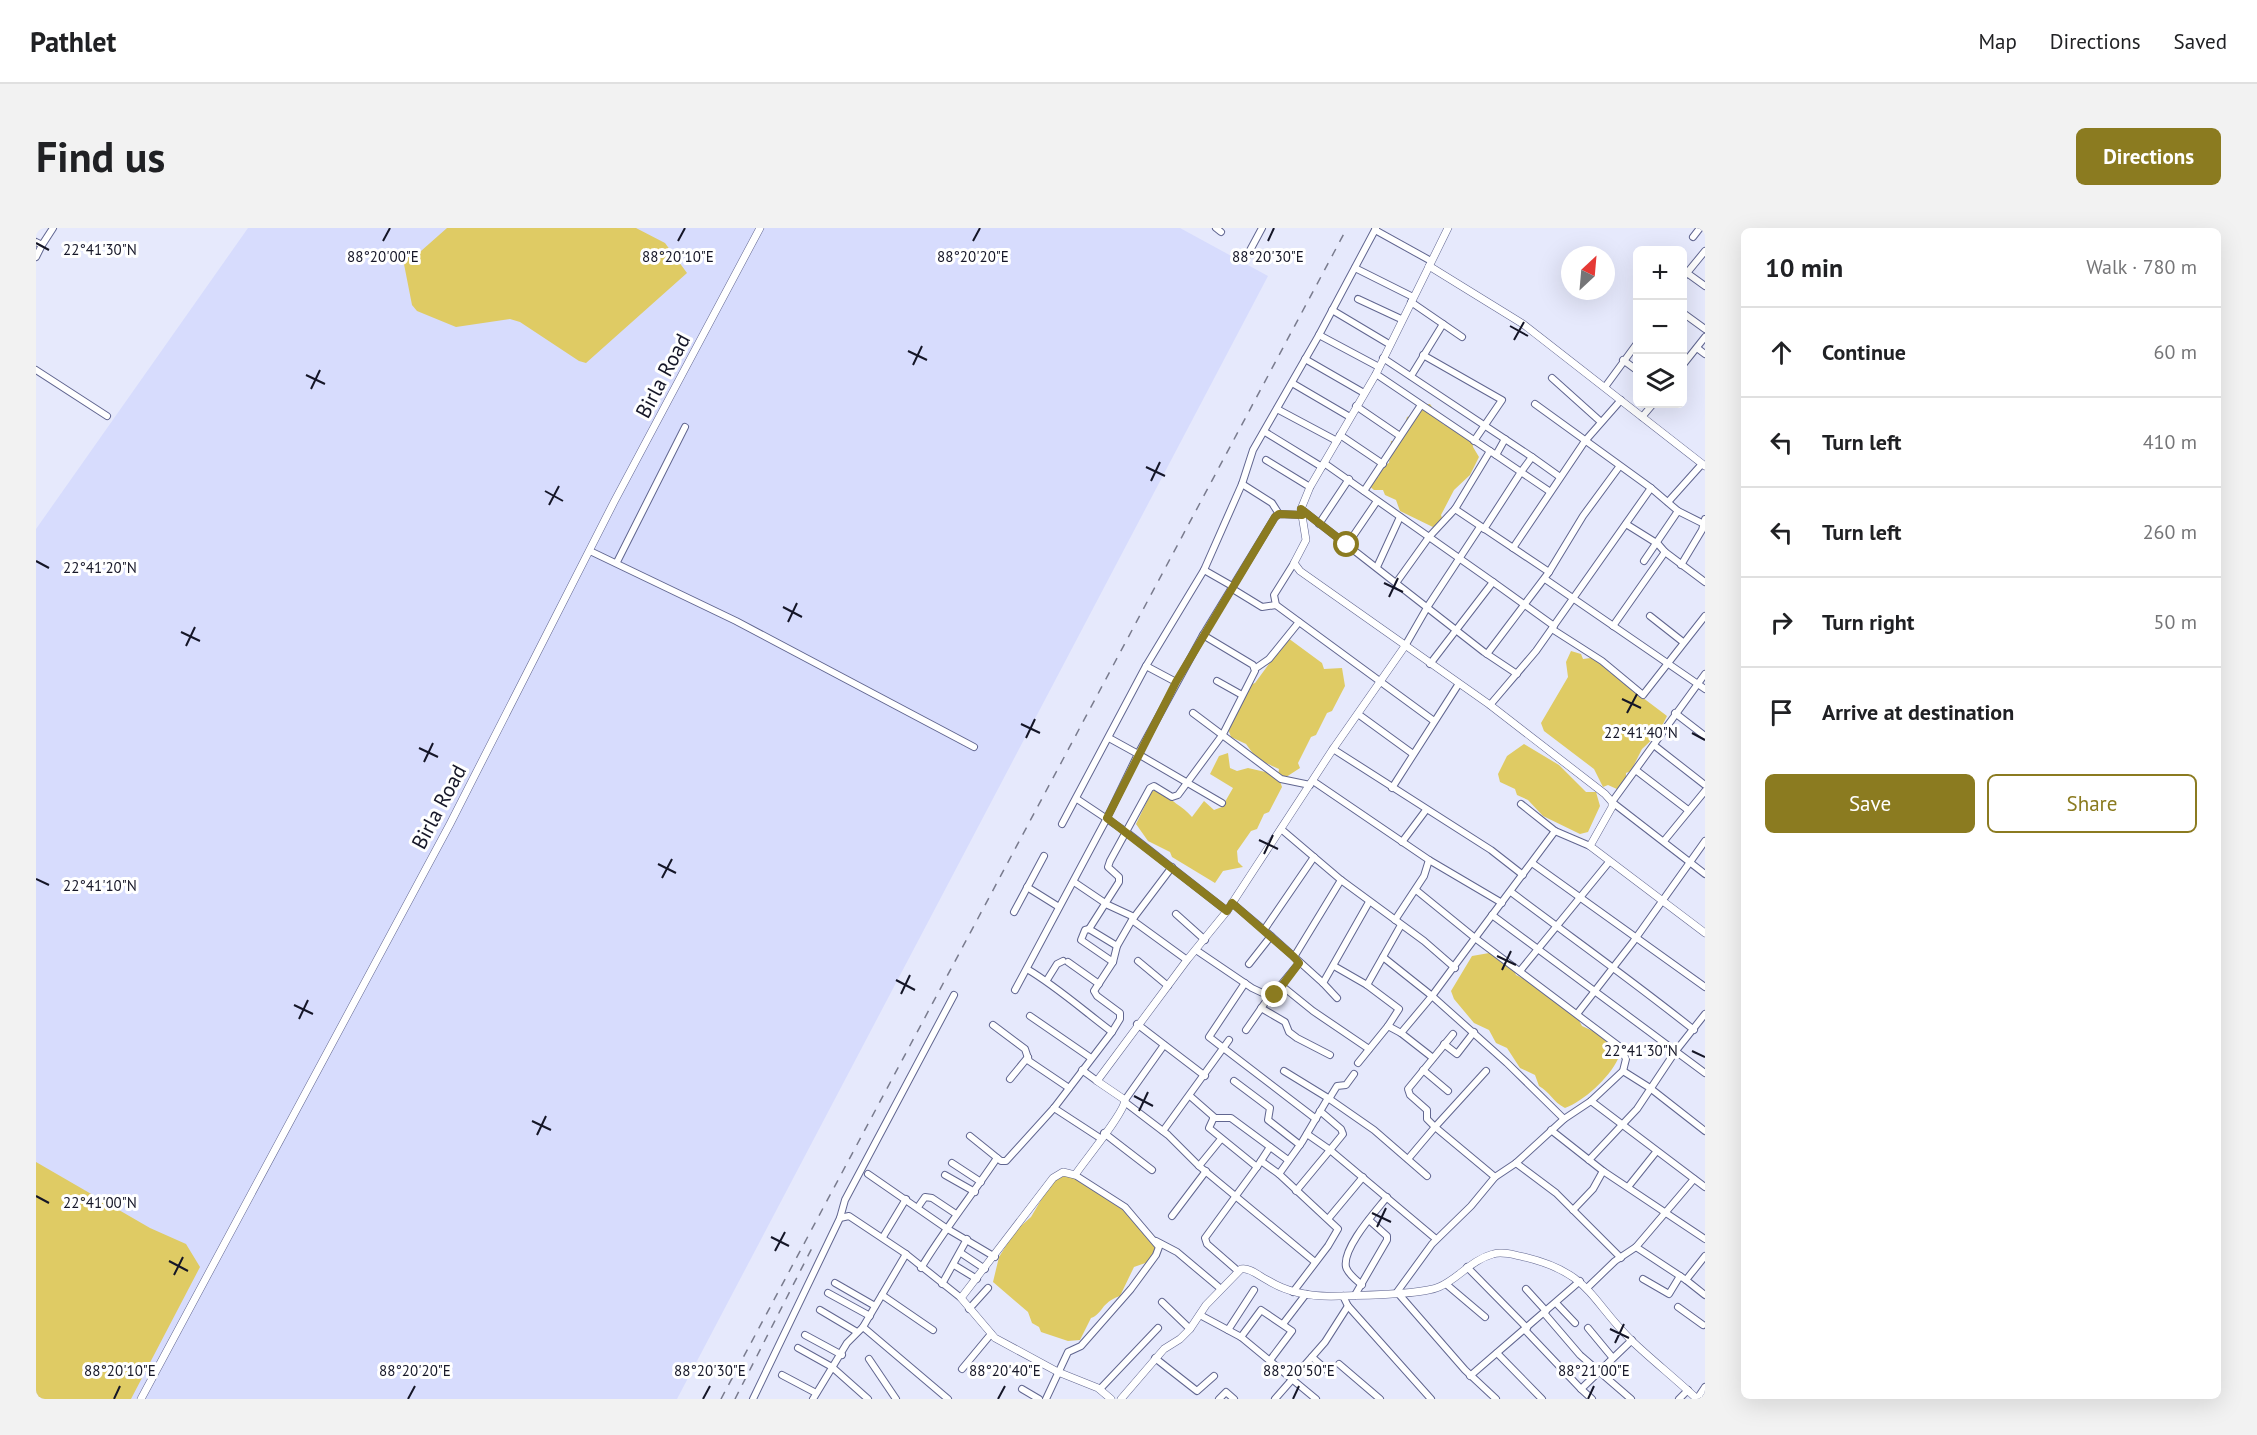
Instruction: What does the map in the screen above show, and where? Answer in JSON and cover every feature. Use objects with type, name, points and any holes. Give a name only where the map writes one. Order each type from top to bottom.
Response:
[{"type":"street","points":[[36,257],[39,244],[53,228]]},
{"type":"street","name":"Birla Road","points":[[141,1399],[450,824],[760,228]]},
{"type":"street","points":[[1247,256],[1262,228]]},
{"type":"street","points":[[1693,237],[1700,228]]},
{"type":"street","points":[[1062,824],[1146,666],[1204,570],[1242,484],[1253,450],[1319,335],[1375,229],[1522,324],[1704,465],[1668,502]]},
{"type":"street","points":[[1434,721],[1276,605],[1274,595],[1294,563],[1307,535],[1301,512],[1310,487],[1377,370],[1447,229]]},
{"type":"street","points":[[1687,274],[1705,251]]},
{"type":"street","points":[[1355,268],[1412,299],[1462,337]]},
{"type":"street","points":[[1687,277],[1705,286]]},
{"type":"street","points":[[1358,299],[1401,320]]},
{"type":"street","points":[[1332,310],[1389,344]]},
{"type":"street","points":[[1687,316],[1705,329]]},
{"type":"street","points":[[1411,376],[1443,324]]},
{"type":"street","points":[[1319,335],[1377,370],[1421,405],[1549,491]]},
{"type":"street","points":[[1687,360],[1705,337]]},
{"type":"street","points":[[1605,387],[1633,348]]},
{"type":"street","points":[[1697,348],[1705,354]]},
{"type":"street","points":[[1423,355],[1502,400],[1474,441]]},
{"type":"street","points":[[1383,358],[1560,477]]},
{"type":"street","points":[[1305,359],[1364,393]]},
{"type":"street","points":[[1623,360],[1633,367]]},
{"type":"street","points":[[36,370],[107,416]]},
{"type":"street","points":[[1552,378],[1601,422]]},
{"type":"street","points":[[1292,383],[1350,417]]},
{"type":"street","points":[[1512,548],[1585,441],[1621,400]]},
{"type":"street","points":[[1535,404],[1651,488],[1678,511],[1704,522],[1681,565]]},
{"type":"street","points":[[1364,491],[1421,405]]},
{"type":"street","points":[[1356,406],[1400,436]]},
{"type":"street","points":[[1642,417],[1650,408]]},
{"type":"street","points":[[1278,409],[1338,438],[1383,464]]},
{"type":"street","points":[[617,562],[685,427]]},
{"type":"street","points":[[1265,432],[1349,479],[1525,604],[1553,628],[1602,661],[1643,695],[1705,616]]},
{"type":"street","points":[[1396,583],[1429,537],[1455,509],[1505,439]]},
{"type":"street","points":[[1097,1081],[1137,1024],[1227,911],[1333,749],[1405,646],[1428,606],[1532,457]]},
{"type":"street","points":[[1266,460],[1310,487]]},
{"type":"street","points":[[1487,654],[1545,579],[1583,516],[1619,467]]},
{"type":"street","points":[[1319,524],[1349,479]]},
{"type":"street","points":[[1242,484],[1272,503],[1279,514]]},
{"type":"street","points":[[1490,705],[1553,628],[1651,488]]},
{"type":"street","points":[[1347,545],[1377,501]]},
{"type":"street","points":[[1455,509],[1549,572]]},
{"type":"street","points":[[1644,561],[1658,544],[1678,511]]},
{"type":"street","points":[[1015,990],[1074,882],[1176,682],[1267,528],[1279,514],[1301,512],[1319,524],[1428,606],[1487,654],[1517,674]]},
{"type":"street","points":[[1377,567],[1400,517]]},
{"type":"street","points":[[1626,524],[1658,544],[1681,565],[1705,582]]},
{"type":"street","points":[[590,551],[736,621],[974,747]]},
{"type":"street","points":[[1613,626],[1665,552]]},
{"type":"street","points":[[1294,563],[1300,571],[1458,685],[1490,705],[1562,759],[1612,802],[1705,874]]},
{"type":"street","points":[[1204,570],[1262,607],[1276,605]]},
{"type":"street","points":[[1545,579],[1705,689]]},
{"type":"street","points":[[1430,664],[1492,582]]},
{"type":"street","points":[[1650,616],[1683,642]]},
{"type":"street","points":[[1113,962],[1081,940],[1085,930],[1089,929],[1120,879],[1108,864],[1125,831],[1150,788],[1154,786],[1176,797],[1222,734],[1256,668],[1269,659],[1299,622]]},
{"type":"street","points":[[1698,624],[1705,629]]},
{"type":"street","points":[[1203,635],[1256,668]]},
{"type":"street","points":[[1146,666],[1176,682]]},
{"type":"street","points":[[1590,846],[1610,812],[1612,802],[1655,746],[1674,719],[1675,713],[1705,674]]},
{"type":"street","points":[[1217,681],[1242,696]]},
{"type":"street","points":[[1392,788],[1458,685]]},
{"type":"street","points":[[1193,713],[1281,779],[1311,783],[1429,860],[1502,903]]},
{"type":"street","points":[[1675,713],[1705,735]]},
{"type":"street","points":[[1358,714],[1413,754]]},
{"type":"street","points":[[1109,738],[1222,803]]},
{"type":"street","points":[[1655,746],[1705,785]]},
{"type":"street","points":[[1333,749],[1491,850],[1523,875]]},
{"type":"street","points":[[1636,771],[1688,810]]},
{"type":"street","points":[[1664,841],[1705,792]]},
{"type":"street","points":[[1077,799],[1125,831],[1227,911]]},
{"type":"street","points":[[1521,804],[1556,831],[1590,846],[1705,933]]},
{"type":"street","points":[[1402,842],[1426,810]]},
{"type":"street","points":[[1281,829],[1341,880],[1455,968]]},
{"type":"street","points":[[1401,1033],[1455,968],[1556,831]]},
{"type":"street","points":[[1577,1014],[1664,901],[1705,842]]},
{"type":"street","points":[[1014,912],[1044,856]]},
{"type":"street","points":[[1264,930],[1314,857]]},
{"type":"street","points":[[1367,985],[1383,957],[1429,860]]},
{"type":"street","points":[[1521,970],[1609,862]]},
{"type":"street","points":[[1532,863],[1705,987]]},
{"type":"street","points":[[970,1136],[997,1158],[1006,1161],[1054,1108],[1112,1032],[1120,1019],[1120,1013],[1095,994],[1113,962],[1117,946],[1133,919],[1172,867]]},
{"type":"street","points":[[1294,957],[1341,880]]},
{"type":"street","points":[[1074,882],[1133,919],[1186,960]]},
{"type":"street","points":[[1027,887],[1059,907]]},
{"type":"street","points":[[1397,1292],[1436,1239],[1471,1206],[1495,1177],[1516,1163],[1564,1119],[1591,1101],[1623,1071],[1626,1059],[1620,1047],[1521,970],[1475,938],[1416,890]]},
{"type":"street","points":[[1511,892],[1557,928],[1613,966],[1694,1030]]},
{"type":"street","points":[[1323,983],[1369,902]]},
{"type":"street","points":[[1232,903],[1337,998]]},
{"type":"street","points":[[1176,915],[1205,940]]},
{"type":"street","points":[[1492,915],[1705,1073]]},
{"type":"street","points":[[1089,929],[1117,946]]},
{"type":"street","points":[[1249,964],[1271,936]]},
{"type":"street","points":[[1196,950],[1269,997]]},
{"type":"street","points":[[1383,957],[1474,1032],[1564,1119]]},
{"type":"street","points":[[1047,980],[1057,964],[1065,961],[1099,984]]},
{"type":"street","points":[[1137,961],[1168,986]]},
{"type":"street","points":[[1246,1030],[1269,997],[1273,997],[1299,963]]},
{"type":"street","points":[[1334,966],[1367,985],[1399,1009],[1358,1063]]},
{"type":"street","points":[[1027,969],[1047,980],[1068,1000],[1112,1032]]},
{"type":"street","points":[[1245,983],[1209,1037],[1316,1119]]},
{"type":"street","points":[[1282,986],[1312,1011],[1368,1049]]},
{"type":"street","points":[[753,1399],[840,1218],[845,1200],[954,995]]},
{"type":"street","points":[[1261,1008],[1285,1022],[1289,1032],[1297,1038],[1330,1055]]},
{"type":"street","points":[[1030,1016],[1092,1058]]},
{"type":"street","points":[[1589,1160],[1637,1109],[1675,1052],[1704,1016]]},
{"type":"street","points":[[1137,1024],[1205,1076]]},
{"type":"street","points":[[993,1025],[1025,1050],[1029,1060],[1069,1088]]},
{"type":"street","points":[[1388,1026],[1401,1033],[1433,1058]]},
{"type":"street","points":[[1444,1044],[1457,1054],[1474,1032]]},
{"type":"street","points":[[1453,1034],[1408,1091],[1427,1110],[1427,1119],[1435,1127],[1495,1177]]},
{"type":"street","points":[[1163,1131],[1229,1040]]},
{"type":"street","points":[[1075,1175],[1102,1136],[1116,1121],[1126,1101],[1164,1045]]},
{"type":"street","points":[[1010,1079],[1028,1057]]},
{"type":"street","points":[[1082,1070],[1163,1131],[1199,1166],[1315,1262]]},
{"type":"street","points":[[1423,1070],[1448,1091]]},
{"type":"street","points":[[1284,1071],[1374,1130],[1427,1176]]},
{"type":"street","points":[[1408,1159],[1486,1071]]},
{"type":"street","points":[[1623,1071],[1650,1088],[1702,1129],[1705,1121]]},
{"type":"street","points":[[1279,1174],[1328,1099],[1338,1086],[1346,1085],[1354,1074]]},
{"type":"street","points":[[1234,1081],[1270,1108],[1268,1120],[1300,1145]]},
{"type":"street","points":[[1190,1096],[1212,1114],[1213,1118]]},
{"type":"street","points":[[1591,1101],[1621,1126],[1705,1187]]},
{"type":"street","points":[[1054,1108],[1102,1136],[1152,1170]]},
{"type":"street","points":[[1296,1191],[1343,1133],[1320,1111]]},
{"type":"street","points":[[1213,1118],[1229,1117],[1288,1160]]},
{"type":"street","points":[[1213,1118],[1208,1127],[1257,1167]]},
{"type":"street","points":[[1551,1130],[1603,1171],[1705,1239]]},
{"type":"street","points":[[1306,1134],[1330,1150],[1436,1239]]},
{"type":"street","points":[[1199,1166],[1221,1139]]},
{"type":"street","points":[[1238,1271],[1205,1241],[1207,1234],[1270,1147]]},
{"type":"street","points":[[1628,1187],[1656,1152]]},
{"type":"street","points":[[921,1268],[946,1228],[975,1192],[997,1158]]},
{"type":"street","points":[[1261,1161],[1279,1174],[1338,1231],[1293,1292]]},
{"type":"street","points":[[952,1163],[981,1182]]},
{"type":"street","points":[[1516,1163],[1556,1192],[1621,1258]]},
{"type":"street","points":[[1172,1216],[1206,1171]]},
{"type":"street","points":[[1573,1210],[1593,1189],[1603,1171]]},
{"type":"street","points":[[961,1298],[995,1257],[1053,1178],[1063,1172],[1075,1175],[1125,1207],[1156,1240],[1159,1246],[1156,1255],[1131,1290],[1081,1346],[1068,1352],[1046,1399]]},
{"type":"street","points":[[868,1174],[946,1228],[995,1257]]},
{"type":"street","points":[[945,1175],[975,1192]]},
{"type":"street","points":[[1328,1219],[1363,1177]]},
{"type":"street","points":[[1587,1288],[1636,1246],[1666,1215],[1694,1179]]},
{"type":"street","points":[[918,1207],[925,1197],[930,1197],[956,1214]]},
{"type":"street","points":[[1362,1285],[1346,1266],[1351,1247],[1387,1197]]},
{"type":"street","points":[[883,1237],[906,1199]]},
{"type":"street","points":[[840,1218],[849,1216],[906,1254],[961,1298],[991,1334],[1058,1372],[1100,1389],[1111,1399]]},
{"type":"street","points":[[1355,1295],[1387,1240],[1387,1236],[1369,1220]]},
{"type":"street","points":[[942,1284],[967,1239]]},
{"type":"street","points":[[1156,1240],[1178,1252],[1221,1289]]},
{"type":"street","points":[[1636,1246],[1705,1295]]},
{"type":"street","points":[[1121,1399],[1155,1358],[1190,1329],[1238,1271],[1248,1268],[1271,1283],[1293,1292],[1306,1294],[1343,1296],[1430,1290],[1446,1284],[1467,1266],[1490,1254],[1501,1252],[1551,1264],[1580,1281],[1632,1340],[1697,1399],[1705,1387]]},
{"type":"street","points":[[961,1253],[985,1269]]},
{"type":"street","points":[[782,1375],[814,1397],[832,1366],[870,1316],[906,1254]]},
{"type":"street","points":[[1643,1279],[1669,1294],[1705,1256]]},
{"type":"street","points":[[954,1264],[977,1279]]},
{"type":"street","points":[[1467,1266],[1592,1399]]},
{"type":"street","points":[[1470,1376],[1580,1281]]},
{"type":"street","points":[[835,1283],[875,1306]]},
{"type":"street","points":[[1446,1284],[1485,1317]]},
{"type":"street","points":[[969,1308],[988,1288]]},
{"type":"street","points":[[1526,1289],[1598,1371],[1631,1399]]},
{"type":"street","points":[[1228,1330],[1254,1290]]},
{"type":"street","points":[[1397,1292],[1470,1376],[1493,1398]]},
{"type":"street","points":[[828,1293],[870,1316]]},
{"type":"street","points":[[1283,1324],[1306,1294]]},
{"type":"street","points":[[882,1295],[933,1330]]},
{"type":"street","points":[[1343,1296],[1348,1306],[1431,1399]]},
{"type":"street","points":[[1162,1302],[1190,1329]]},
{"type":"street","points":[[1556,1303],[1575,1323]]},
{"type":"street","points":[[1275,1399],[1312,1358],[1341,1321],[1348,1306]]},
{"type":"street","points":[[1678,1307],[1704,1325]]},
{"type":"street","points":[[820,1310],[860,1330],[948,1399]]},
{"type":"street","points":[[1241,1337],[1261,1310],[1283,1324],[1292,1331],[1270,1359]]},
{"type":"street","points":[[1200,1315],[1241,1337],[1316,1399]]},
{"type":"street","points":[[1100,1389],[1158,1328]]},
{"type":"street","points":[[1588,1328],[1612,1357]]},
{"type":"street","points":[[962,1368],[991,1334]]},
{"type":"street","points":[[806,1335],[842,1355]]},
{"type":"street","points":[[1581,1389],[1632,1340]]},
{"type":"street","points":[[798,1348],[832,1366],[868,1399]]},
{"type":"street","points":[[1497,1353],[1542,1399]]},
{"type":"street","points":[[1155,1358],[1197,1391],[1214,1376]]},
{"type":"street","points":[[1312,1358],[1330,1373]]},
{"type":"street","points":[[869,1359],[896,1399]]},
{"type":"street","points":[[1339,1364],[1380,1399]]},
{"type":"street","points":[[1023,1389],[1039,1399]]},
{"type":"street","points":[[1679,1399],[1688,1390]]},
{"type":"street","points":[[1219,1399],[1226,1392],[1234,1399]]},
{"type":"shaded area","points":[[248,228],[1180,228],[1268,276],[677,1399],[36,1399],[36,529]]},
{"type":"shaded area","points":[[447,228],[636,228],[665,243],[687,273],[586,363],[579,361],[520,322],[510,319],[456,327],[417,311],[412,305],[403,259],[421,251]]},
{"type":"shaded area","points":[[1430,404],[1443,424],[1472,438],[1473,447],[1479,457],[1470,475],[1454,490],[1441,515],[1443,521],[1437,529],[1400,511],[1396,500],[1385,495],[1383,490],[1374,490],[1366,483],[1379,476],[1379,467],[1389,463],[1391,441],[1400,441],[1407,417],[1413,415],[1418,405]]},
{"type":"shaded area","points":[[1288,638],[1322,663],[1324,669],[1342,668],[1345,686],[1316,735],[1311,737],[1298,763],[1300,768],[1280,781],[1282,787],[1269,812],[1264,814],[1257,829],[1251,831],[1237,851],[1238,862],[1243,867],[1223,871],[1215,883],[1172,857],[1170,852],[1148,841],[1136,824],[1152,791],[1160,788],[1192,817],[1204,801],[1214,810],[1222,807],[1233,788],[1210,774],[1219,756],[1228,753],[1230,768],[1237,771],[1248,768],[1278,775],[1279,769],[1257,759],[1246,744],[1231,737],[1228,729],[1244,687],[1255,683]]},
{"type":"shaded area","points":[[1571,651],[1581,654],[1583,659],[1598,657],[1606,664],[1609,672],[1624,679],[1626,685],[1667,716],[1658,734],[1642,749],[1631,771],[1626,773],[1626,782],[1619,790],[1608,785],[1603,787],[1594,769],[1544,731],[1541,723],[1568,677],[1566,662]]},
{"type":"shaded area","points":[[1524,744],[1559,765],[1586,792],[1596,792],[1600,806],[1588,832],[1580,834],[1543,816],[1528,800],[1517,795],[1515,789],[1500,782],[1498,774],[1507,756]]},
{"type":"shaded area","points":[[1495,952],[1503,964],[1514,970],[1516,975],[1549,991],[1575,1013],[1582,1026],[1608,1038],[1618,1059],[1602,1081],[1572,1105],[1565,1108],[1557,1103],[1539,1086],[1535,1075],[1520,1068],[1507,1048],[1496,1043],[1489,1030],[1474,1023],[1454,999],[1451,991],[1472,956]]},
{"type":"shaded area","points":[[36,1162],[150,1228],[186,1244],[200,1267],[131,1399],[36,1399]]},
{"type":"shaded area","points":[[1072,1175],[1123,1210],[1149,1240],[1157,1244],[1151,1261],[1134,1267],[1120,1296],[1105,1305],[1098,1314],[1091,1318],[1080,1340],[1068,1341],[1041,1332],[1039,1327],[1032,1323],[1028,1312],[993,1282],[999,1257],[1015,1231],[1031,1217],[1054,1178]]},
{"type":"railway","points":[[721,1399],[1347,228]]},
{"type":"railway","points":[[735,1399],[813,1246]]},
{"type":"route","points":[[1275,995],[1299,963],[1294,957],[1232,903],[1227,911],[1107,818],[1176,682],[1230,588],[1275,517],[1287,513],[1302,515],[1301,509],[1347,545]]}]
